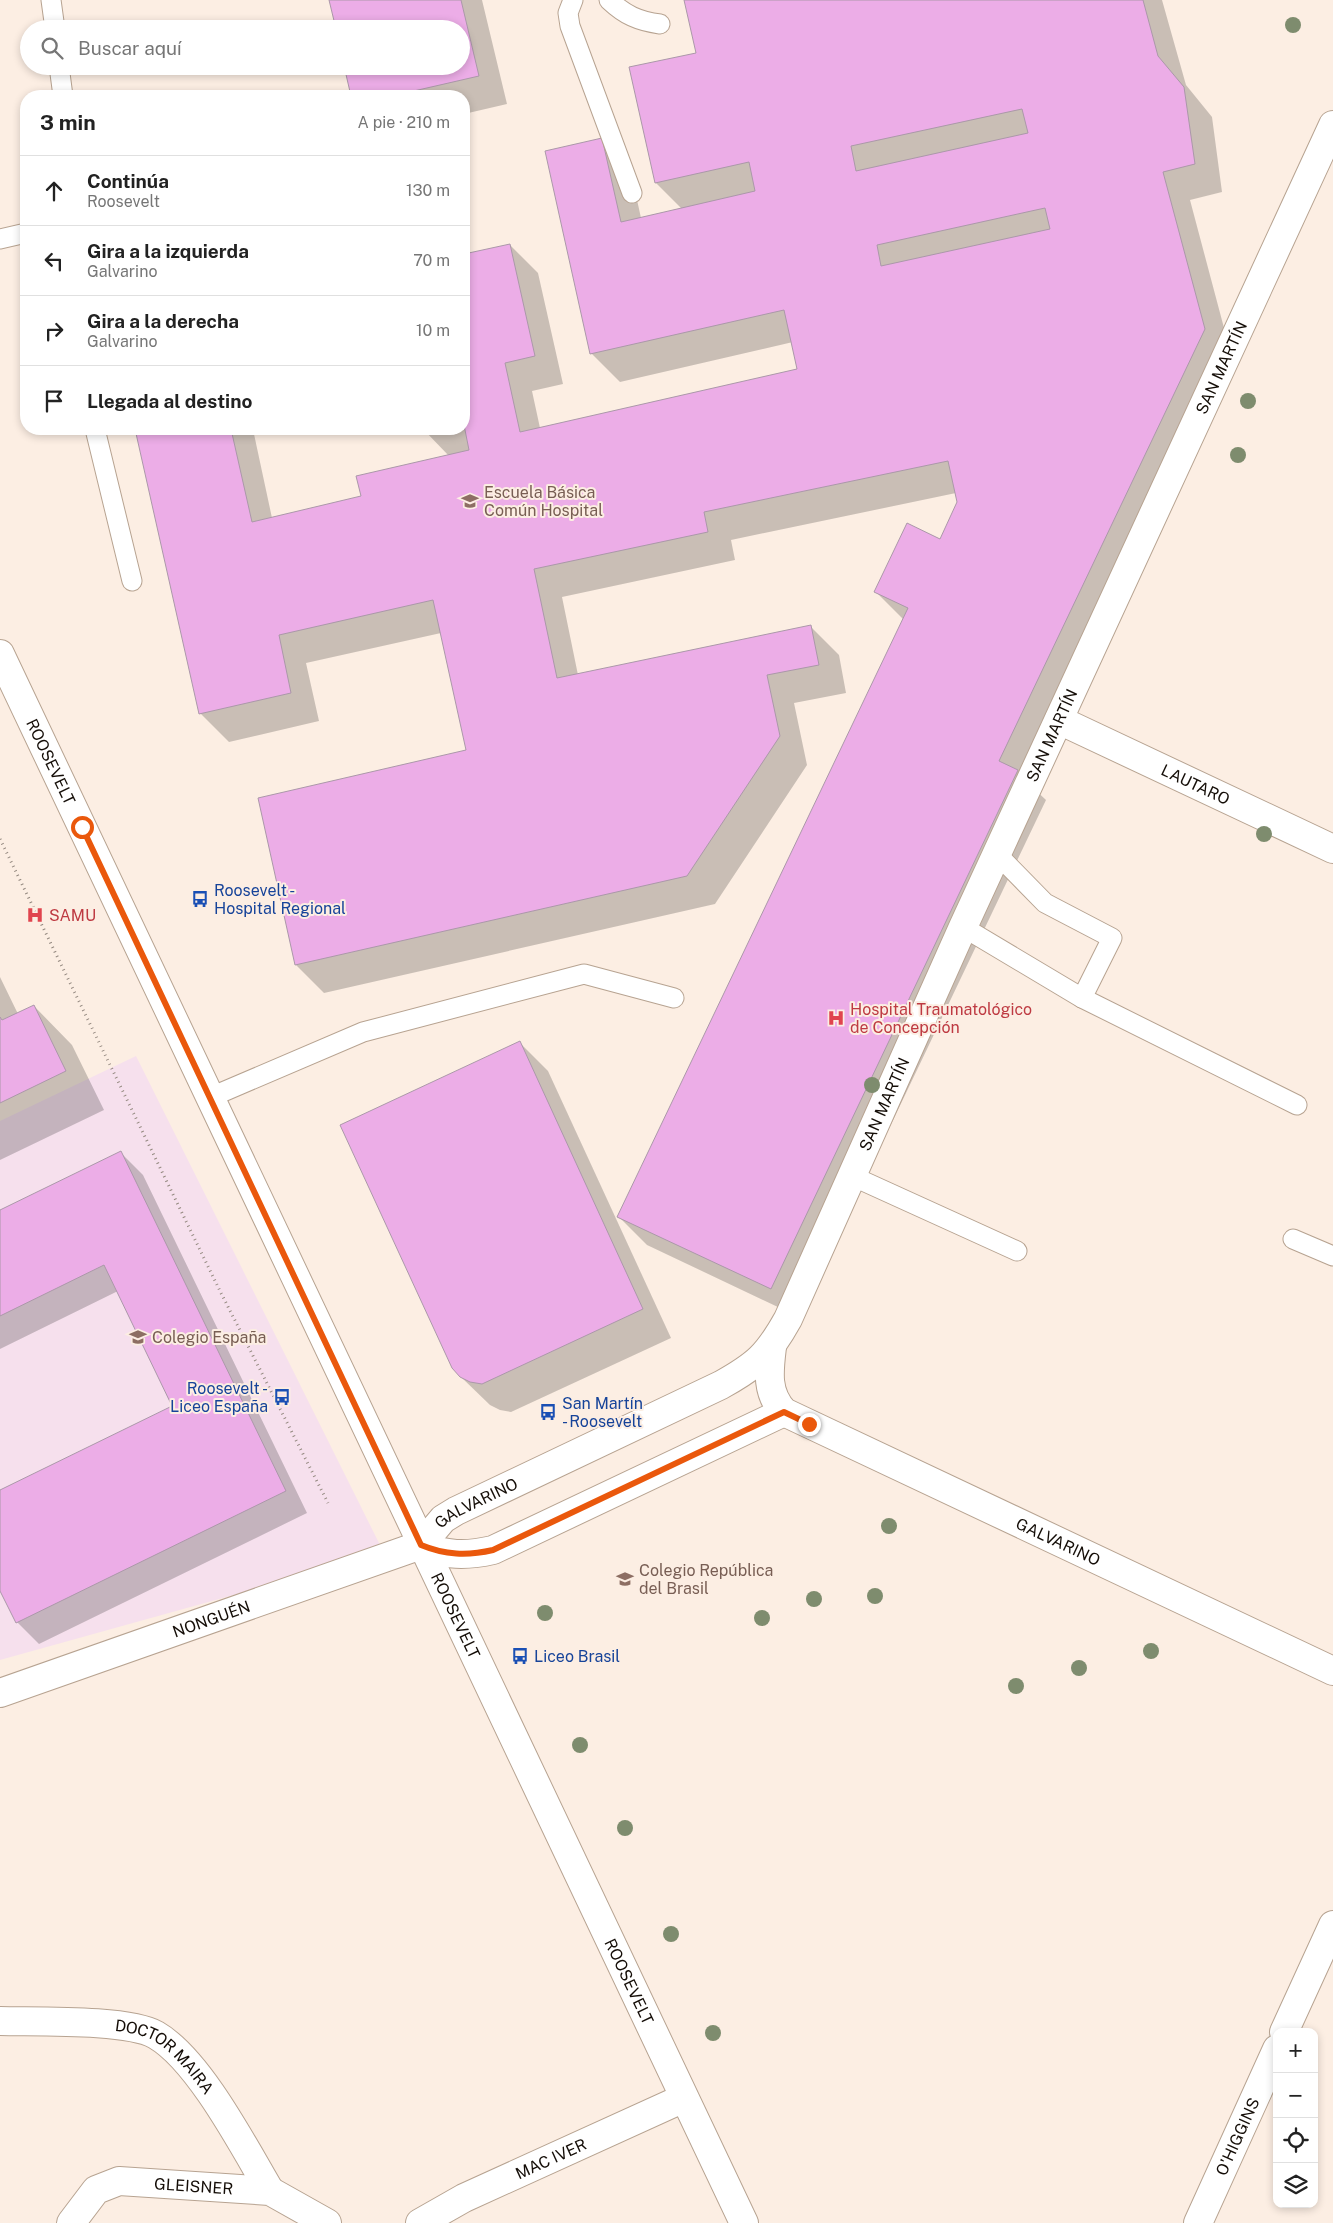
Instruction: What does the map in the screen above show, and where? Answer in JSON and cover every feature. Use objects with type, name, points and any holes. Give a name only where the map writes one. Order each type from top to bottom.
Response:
[{"type":"main road","name":"SAN MARTÍN","points":[[772,1347],[788,1319],[996,854],[1333,125]]},
{"type":"main road","name":"ROOSEVELT","points":[[0,654],[744,2223]]},
{"type":"main road","name":"LAUTARO","points":[[1058,720],[1333,849]]},
{"type":"main road","name":"GALVARINO","points":[[772,1347],[756,1363],[721,1385],[456,1511],[443,1519],[421,1545],[437,1552],[455,1555],[476,1554],[493,1550],[784,1412],[1333,1671]]},
{"type":"main road","points":[[772,1347],[769,1382],[777,1404],[784,1412]]},
{"type":"main road","name":"NONGUÉN","points":[[0,1693],[421,1545]]},
{"type":"main road","points":[[1286,2028],[1333,1925]]},
{"type":"main road","name":"DOCTOR MAIRA","points":[[0,2021],[80,2023],[129,2028],[155,2034],[177,2052],[204,2084],[270,2191]]},
{"type":"main road","name":"O'HIGGINS","points":[[1198,2223],[1273,2058]]},
{"type":"main road","name":"MAC IVER","points":[[420,2223],[464,2198],[684,2098]]},
{"type":"main road","name":"GLEISNER","points":[[70,2223],[96,2190],[119,2181],[270,2191],[326,2223]]},
{"type":"lane","points":[[52,0],[54,20]]},
{"type":"lane","points":[[573,0],[568,13],[570,26],[632,193]]},
{"type":"lane","points":[[609,0],[626,15],[642,22],[660,24]]},
{"type":"lane","points":[[60,75],[62,90]]},
{"type":"lane","points":[[0,240],[20,235]]},
{"type":"lane","points":[[96,435],[132,581]]},
{"type":"lane","points":[[996,854],[1045,903],[1112,938],[1082,998]]},
{"type":"lane","points":[[963,927],[1082,998],[1297,1105]]},
{"type":"lane","points":[[211,1097],[364,1032],[584,974],[674,998]]},
{"type":"lane","points":[[852,1176],[1017,1251]]},
{"type":"lane","points":[[1293,1239],[1333,1256]]},
{"type":"path","points":[[0,839],[220,1293],[328,1503]]},
{"type":"shaded area","name":"Colegio España","points":[[136,1056],[384,1553],[0,1660],[0,1121]]},
{"type":"building","points":[[329,0],[461,0],[466,20],[334,20]]},
{"type":"building","points":[[684,0],[1143,0],[1158,56],[1184,87],[1195,164],[1163,172],[1205,329],[999,761],[1018,770],[771,1289],[617,1217],[908,608],[874,592],[907,523],[940,539],[957,502],[948,461],[704,512],[708,532],[534,569],[557,678],[811,625],[819,665],[767,675],[780,736],[687,876],[295,965],[258,798],[466,750],[433,600],[279,635],[291,693],[199,714],[136,435],[232,435],[252,522],[361,496],[356,476],[469,450],[466,435],[470,435],[470,253],[510,244],[535,356],[505,363],[520,432],[797,369],[784,310],[590,354],[545,151],[602,138],[621,222],[755,191],[749,162],[655,183],[629,67],[696,53]],"holes":[[[1022,109],[1028,133],[856,171],[851,146]],[[1045,208],[1050,229],[881,266],[877,245]]]},
{"type":"building","points":[[470,38],[479,76],[418,90],[350,90],[346,75],[470,75]]},
{"type":"building","points":[[34,1005],[66,1071],[0,1103],[0,1017],[2,1020]]},
{"type":"building","points":[[520,1041],[643,1309],[482,1384],[470,1382],[460,1377],[452,1368],[340,1125]]},
{"type":"building","points":[[121,1151],[286,1491],[16,1623],[0,1591],[0,1490],[172,1406],[104,1265],[0,1316],[0,1210]]},
{"type":"place","name":"Escuela Básica Común Hospital","points":[[470,501]]},
{"type":"place","name":"Roosevelt - Hospital Regional","points":[[200,899]]},
{"type":"place","name":"SAMU","points":[[35,915]]},
{"type":"place","name":"Hospital Traumatológico de Concepción","points":[[836,1018]]},
{"type":"place","name":"Colegio España","points":[[138,1337]]},
{"type":"place","name":"Roosevelt - Liceo España","points":[[282,1397]]},
{"type":"place","name":"San Martín - Roosevelt","points":[[548,1412]]},
{"type":"place","name":"Colegio República del Brasil","points":[[625,1579]]},
{"type":"place","name":"Liceo Brasil","points":[[520,1656]]},
{"type":"route","points":[[82,827],[421,1545],[437,1552],[455,1555],[476,1554],[493,1550],[784,1412],[809,1424]]}]
